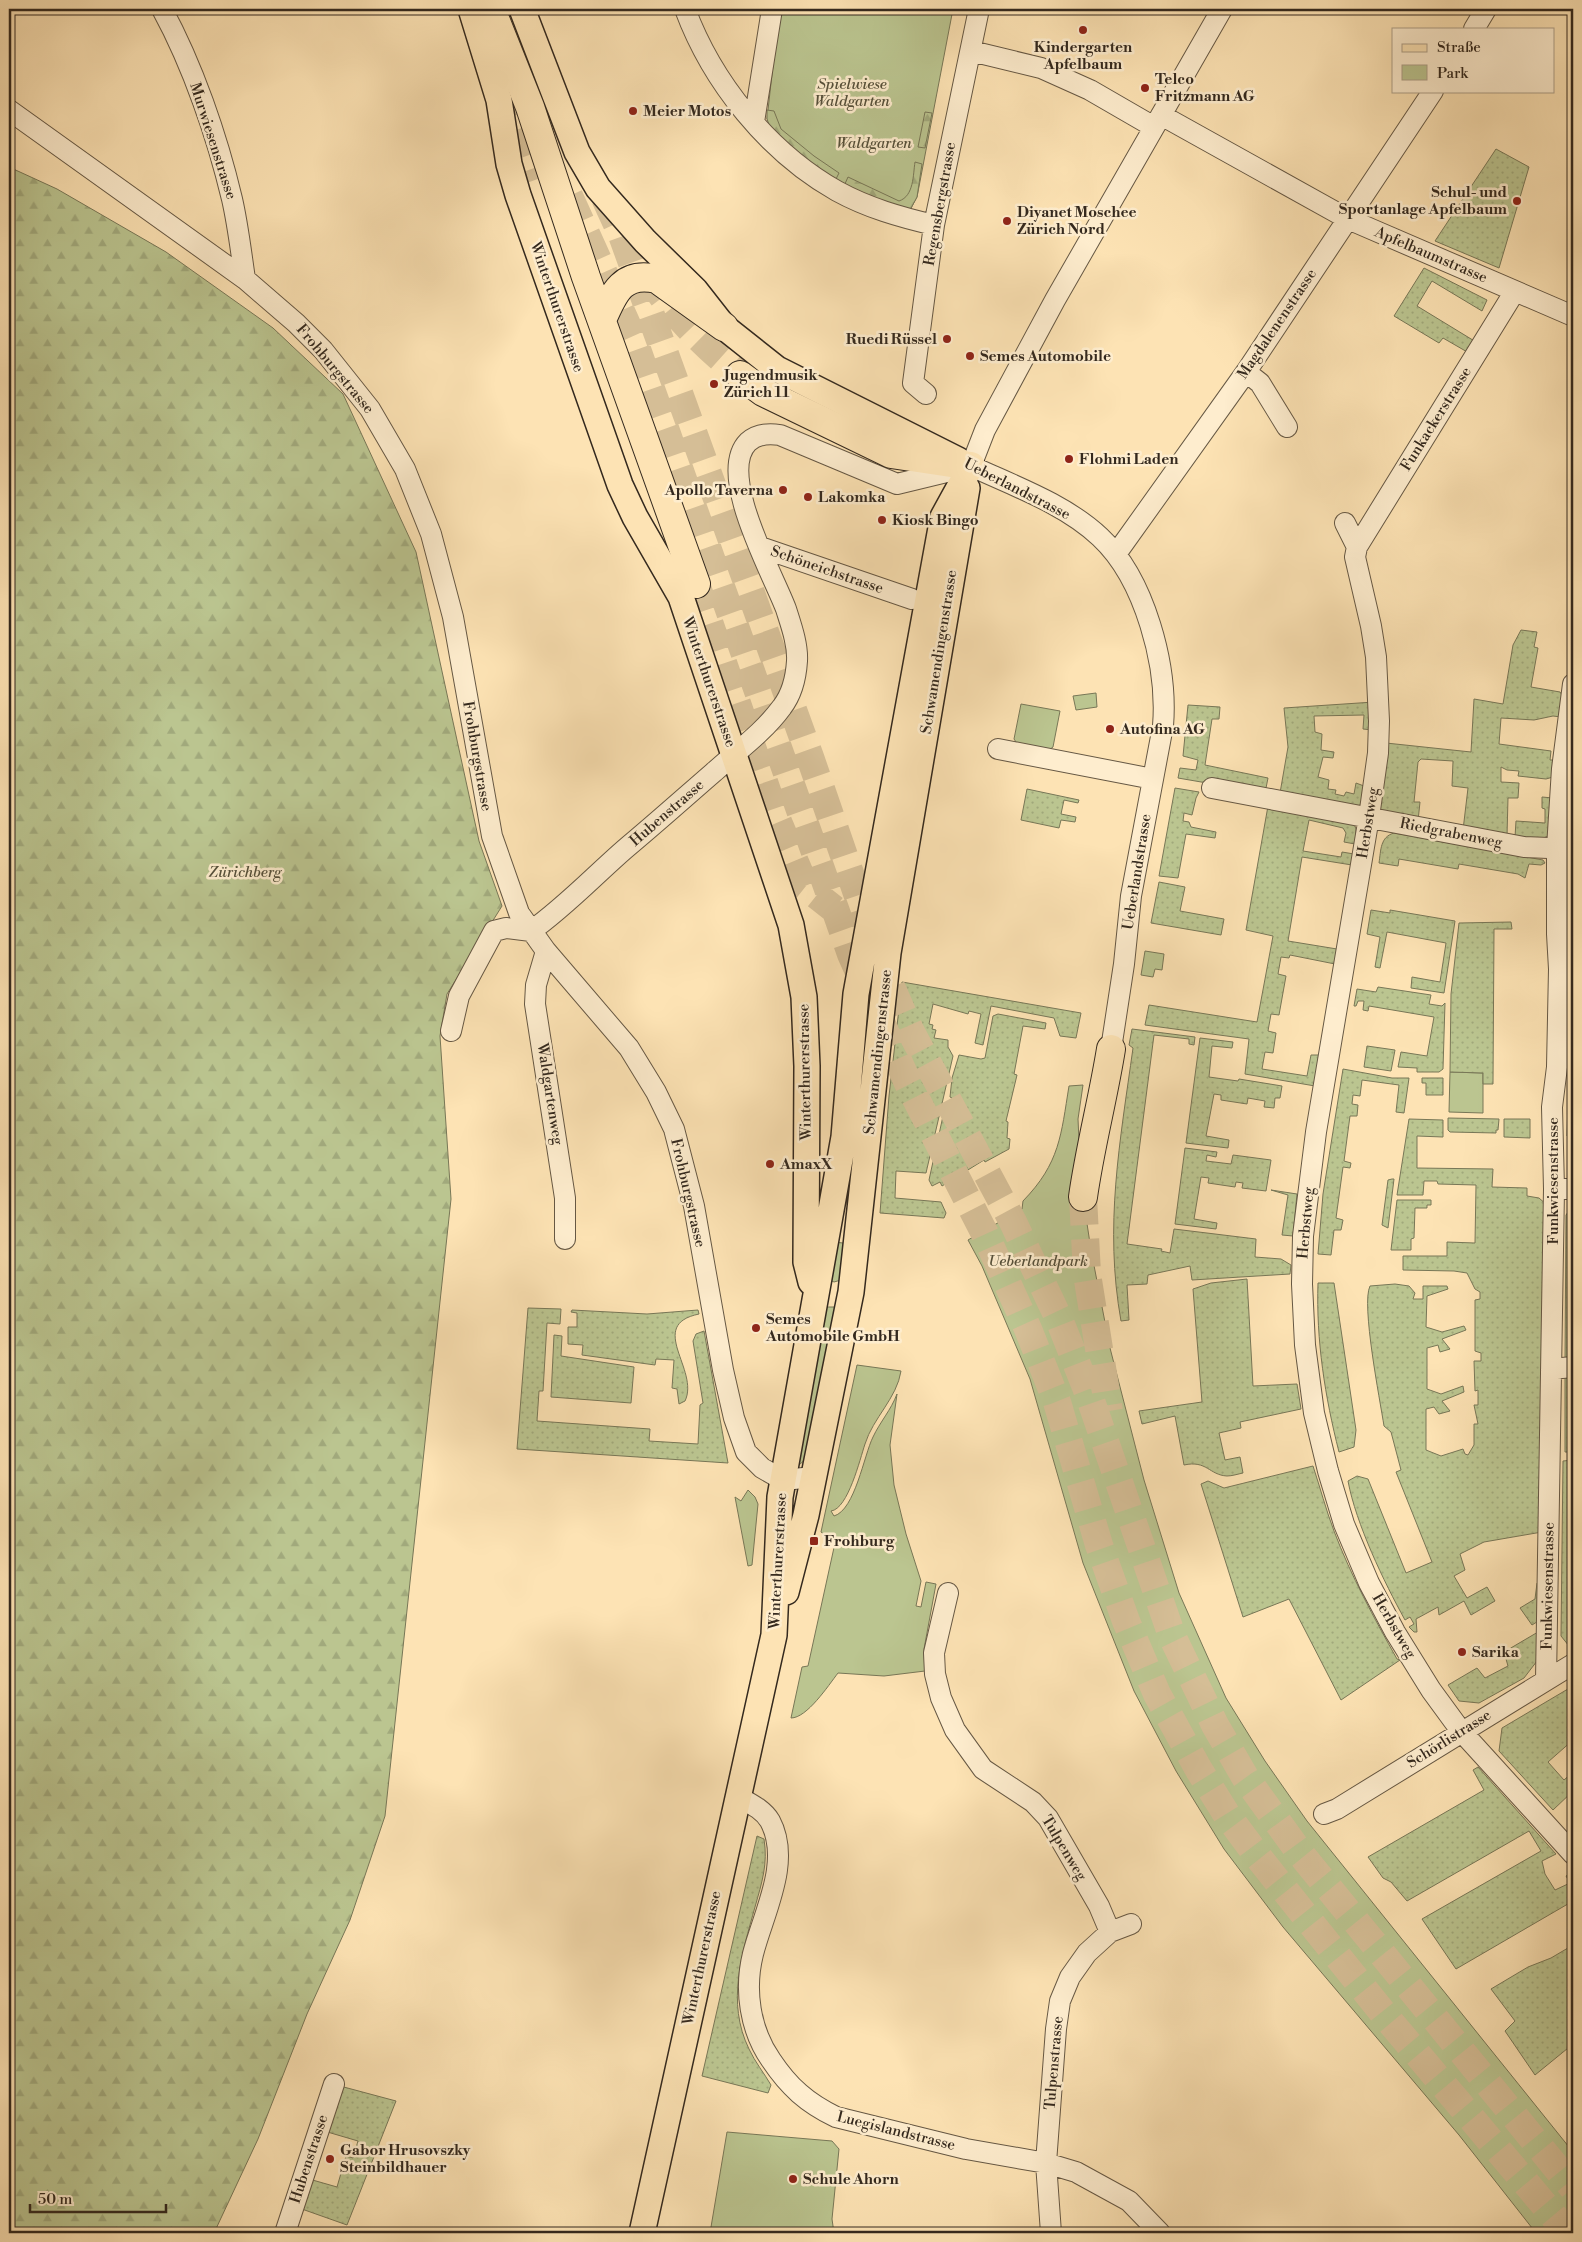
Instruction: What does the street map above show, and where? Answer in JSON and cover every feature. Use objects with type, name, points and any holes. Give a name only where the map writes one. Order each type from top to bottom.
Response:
[{"type":"highway","points":[[491,9],[530,107],[602,320],[688,591]]},
{"type":"highway","points":[[535,180],[688,591]]},
{"type":"highway","points":[[602,320],[615,293],[623,284],[631,278],[645,276],[657,279],[724,327]]},
{"type":"highway","points":[[740,375],[763,392],[891,454],[971,466]]},
{"type":"highway","points":[[1083,1197],[1090,1147],[1100,1116],[1111,1048]]},
{"type":"main road","name":"Winterthurerstrasse","points":[[471,9],[499,100],[509,164],[518,195],[608,453],[635,517],[688,591],[734,756],[791,925],[804,997],[807,1066],[806,1262],[808,1277],[816,1289],[780,1497],[774,1635],[642,2233]]},
{"type":"main road","name":"Ueberlandstrasse","points":[[522,9],[576,152],[598,188],[628,223],[695,290],[724,327],[778,369],[971,466]]},
{"type":"main road","name":"Schwamendingenstrasse","points":[[816,1289],[844,1137],[856,994],[943,517],[971,466]]},
{"type":"main road","name":"Schwamendingenstrasse","points":[[774,1635],[814,1477],[851,1292],[888,953],[971,466]]},
{"type":"main road","points":[[816,1289],[832,1293],[851,1292]]},
{"type":"street","name":"Murwiesenstrasse","points":[[162,9],[192,76],[220,156],[234,208],[245,279]]},
{"type":"street","points":[[685,9],[704,53],[728,90],[775,144],[836,190],[884,212],[934,226]]},
{"type":"street","points":[[754,122],[772,9]]},
{"type":"street","name":"Regensbergstrasse","points":[[926,394],[913,383],[934,226],[979,9]]},
{"type":"street","name":"Schwamendingenstrasse","points":[[971,466],[985,430],[1055,300],[1222,9]]},
{"type":"street","points":[[1475,28],[1486,9]]},
{"type":"street","name":"Apfelbaumstrasse","points":[[970,51],[1041,68],[1158,121],[1348,219],[1573,316]]},
{"type":"street","name":"Magdalenenstrasse","points":[[1116,554],[1246,372],[1432,92]]},
{"type":"street","name":"Frohburgstrasse","points":[[9,110],[245,279],[296,323],[323,350],[370,409],[405,469],[431,534],[453,617],[492,836],[519,913],[546,951],[629,1048],[656,1092],[674,1129],[694,1206],[723,1370],[740,1437],[746,1452],[762,1468],[783,1480]]},
{"type":"street","name":"Funkackerstrasse","points":[[1357,547],[1515,291]]},
{"type":"street","points":[[1246,372],[1260,383],[1287,427]]},
{"type":"street","name":"Schöneichstrasse","points":[[912,599],[760,547],[739,484],[740,458],[744,447],[756,436],[780,435],[897,484],[971,466]]},
{"type":"street","name":"Ueberlandstrasse","points":[[971,466],[1024,490],[1074,518],[1099,536],[1116,554],[1146,614],[1156,642],[1165,704],[1163,726],[1131,896],[1124,964],[1111,1048]]},
{"type":"street","name":"Herbstweg","points":[[1345,523],[1357,547],[1354,557],[1371,626],[1378,689],[1378,753],[1316,1132],[1304,1226],[1302,1284],[1305,1345],[1314,1413],[1328,1471],[1344,1524],[1369,1584],[1395,1632],[1431,1690],[1461,1731],[1573,1854]]},
{"type":"street","name":"Hubenstrasse","points":[[531,931],[550,918],[624,850],[734,756],[764,728],[783,706],[790,693],[796,668],[795,640],[788,616],[760,547]]},
{"type":"street","name":"Funkwiesenstrasse","points":[[1546,1680],[1551,1369],[1564,1189],[1552,1107],[1557,1067],[1559,969],[1557,934],[1565,848],[1562,769],[1573,684]]},
{"type":"street","points":[[998,749],[1153,779]]},
{"type":"street","name":"Riedgrabenweg","points":[[1212,788],[1524,847],[1565,848]]},
{"type":"street","points":[[451,1031],[459,996],[494,932],[506,928],[531,931]]},
{"type":"street","name":"Waldgartenweg","points":[[546,951],[536,985],[535,1004],[565,1198],[565,1239]]},
{"type":"street","points":[[1551,1369],[1573,1367]]},
{"type":"street","points":[[783,1480],[814,1477]]},
{"type":"street","name":"Tulpenweg","points":[[948,1593],[934,1653],[935,1674],[941,1698],[954,1730],[982,1770],[1032,1802],[1048,1818],[1100,1906],[1110,1932]]},
{"type":"street","name":"Schörlistrasse","points":[[1324,1814],[1337,1809],[1461,1731],[1573,1664]]},
{"type":"street","name":"Luegislandstrasse","points":[[737,1796],[759,1808],[769,1819],[774,1830],[778,1855],[775,1879],[753,1956],[749,1999],[754,2026],[766,2053],[784,2080],[810,2103],[836,2117],[966,2149],[1046,2163],[1076,2172],[1104,2186],[1129,2202],[1160,2233]]},
{"type":"street","name":"Tulpenstrasse","points":[[1051,2233],[1046,2163],[1056,2029],[1060,2001],[1070,1977],[1080,1963],[1110,1932],[1131,1924]]},
{"type":"street","name":"Hubenstrasse","points":[[284,2233],[334,2084]]},
{"type":"green space","name":"Spielwiese Waldgarten","points":[[782,9],[953,9],[917,197],[910,210],[844,186],[767,119],[776,38]]},
{"type":"green space","points":[[767,110],[774,111],[781,129],[814,156],[839,173],[835,181],[772,133],[767,119]]},
{"type":"green space","points":[[925,112],[932,113],[925,148],[918,147]]},
{"type":"green space","points":[[1496,149],[1529,167],[1499,268],[1435,241]]},
{"type":"green space","points":[[915,162],[922,164],[917,197],[910,210],[906,211],[844,186],[848,177],[899,201],[908,195],[913,179]]},
{"type":"green space","name":"Zürichberg","points":[[9,167],[57,189],[166,252],[273,328],[343,394],[416,552],[479,841],[502,906],[447,994],[440,1036],[451,1199],[385,1816],[350,1920],[307,2014],[258,2139],[214,2233],[9,2233]]},
{"type":"green space","points":[[1424,268],[1487,300],[1482,311],[1432,281],[1417,306],[1476,342],[1469,353],[1443,338],[1439,343],[1394,316]]},
{"type":"green space","points":[[1521,630],[1537,632],[1534,647],[1538,648],[1531,687],[1560,692],[1562,695],[1561,717],[1553,716],[1534,720],[1501,718],[1499,744],[1551,751],[1550,760],[1556,760],[1553,777],[1546,779],[1518,776],[1519,771],[1507,770],[1501,767],[1501,782],[1519,783],[1518,798],[1508,798],[1507,836],[1463,830],[1468,788],[1452,786],[1453,761],[1421,759],[1418,762],[1414,802],[1420,802],[1418,821],[1382,812],[1379,806],[1386,743],[1471,752],[1474,699],[1503,704],[1513,645]]},
{"type":"green space","points":[[1096,693],[1097,707],[1076,710],[1073,696]]},
{"type":"green space","points":[[1374,702],[1373,730],[1363,729],[1364,715],[1314,716],[1315,732],[1322,734],[1321,750],[1334,752],[1333,758],[1323,757],[1318,777],[1329,780],[1328,789],[1336,790],[1335,794],[1344,796],[1346,792],[1354,794],[1356,783],[1364,786],[1361,805],[1356,809],[1280,793],[1288,747],[1284,708]]},
{"type":"green space","points":[[1021,704],[1060,711],[1053,747],[1049,750],[1018,745],[1014,739]]},
{"type":"green space","points":[[1188,705],[1220,707],[1219,719],[1212,719],[1205,765],[1268,778],[1265,793],[1178,778],[1180,768],[1196,770],[1198,760],[1183,756]]},
{"type":"green space","points":[[1175,788],[1199,792],[1192,815],[1184,813],[1183,821],[1189,822],[1191,827],[1216,832],[1215,838],[1186,834],[1178,878],[1159,876]]},
{"type":"green space","points":[[1027,789],[1079,800],[1078,803],[1064,800],[1061,814],[1076,817],[1075,822],[1061,820],[1059,828],[1021,820]]},
{"type":"green space","points":[[1542,797],[1553,798],[1548,836],[1539,840],[1515,837],[1516,821],[1545,823],[1545,809],[1542,808]]},
{"type":"green space","points":[[1268,806],[1354,824],[1356,829],[1355,844],[1344,842],[1346,833],[1343,828],[1309,820],[1303,851],[1341,857],[1342,852],[1354,854],[1352,865],[1302,857],[1288,941],[1337,949],[1335,964],[1290,955],[1289,958],[1281,957],[1278,974],[1286,976],[1279,1015],[1271,1014],[1268,1031],[1276,1033],[1273,1053],[1265,1052],[1262,1069],[1307,1076],[1311,1055],[1320,1055],[1315,1086],[1245,1074],[1249,1039],[1145,1025],[1149,1005],[1257,1022],[1273,936],[1246,930]]},
{"type":"green space","points":[[1394,833],[1543,860],[1545,863],[1541,865],[1529,864],[1525,878],[1518,874],[1459,864],[1458,869],[1399,859],[1398,866],[1379,863],[1384,841],[1389,835]]},
{"type":"green space","points":[[1573,871],[1573,931],[1569,931],[1570,876]]},
{"type":"green space","points":[[1159,882],[1185,887],[1180,911],[1224,919],[1221,935],[1151,923]]},
{"type":"green space","points":[[1371,910],[1390,913],[1390,910],[1455,921],[1444,993],[1411,988],[1412,977],[1440,982],[1446,943],[1387,932],[1380,968],[1375,967],[1380,937],[1367,934]]},
{"type":"green space","points":[[1511,922],[1512,929],[1494,929],[1493,1084],[1483,1084],[1483,1073],[1450,1072],[1451,994],[1459,923]]},
{"type":"green space","points":[[1569,935],[1573,935],[1573,1010],[1568,1010]]},
{"type":"green space","points":[[1145,951],[1164,954],[1162,970],[1155,969],[1153,977],[1141,975]]},
{"type":"green space","points":[[902,982],[1081,1013],[1076,1038],[1060,1036],[1054,1018],[991,1006],[983,1045],[975,1043],[981,1014],[969,1011],[968,1014],[933,1004],[929,1024],[933,1025],[932,1029],[936,1030],[934,1038],[948,1040],[948,1047],[953,1056],[926,1173],[896,1171],[895,1198],[941,1202],[946,1213],[944,1218],[880,1213],[889,1096]]},
{"type":"green space","points":[[1378,987],[1431,995],[1429,1004],[1442,1006],[1445,1003],[1443,1069],[1439,1072],[1417,1072],[1417,1068],[1398,1067],[1401,1052],[1427,1056],[1434,1017],[1369,1006],[1368,1011],[1363,1010],[1364,1001],[1358,1001],[1356,1006],[1354,1006],[1357,989],[1376,992]]},
{"type":"green space","points":[[998,1014],[1046,1023],[1045,1029],[1023,1026],[1014,1074],[1017,1075],[1006,1121],[1008,1122],[1007,1138],[1010,1139],[1009,1149],[985,1162],[984,1160],[942,1186],[940,1182],[932,1186],[929,1180],[943,1116],[952,1115],[952,1098],[950,1097],[952,1078],[959,1055],[985,1058],[993,1016]]},
{"type":"green space","points":[[1132,1029],[1195,1037],[1194,1045],[1189,1044],[1189,1039],[1154,1035],[1127,1244],[1162,1249],[1161,1251],[1170,1253],[1174,1229],[1256,1239],[1255,1257],[1281,1259],[1291,1265],[1290,1274],[1192,1280],[1190,1266],[1148,1275],[1147,1284],[1127,1285],[1129,1320],[1121,1321],[1116,1286],[1114,1218],[1119,1151],[1133,1048],[1129,1045]]},
{"type":"green space","points":[[1200,1038],[1233,1042],[1232,1048],[1212,1046],[1209,1077],[1238,1081],[1239,1079],[1282,1086],[1280,1098],[1275,1098],[1274,1108],[1264,1107],[1265,1101],[1248,1098],[1247,1104],[1221,1100],[1221,1095],[1214,1094],[1206,1136],[1229,1140],[1228,1148],[1186,1143]]},
{"type":"green space","points":[[1367,1046],[1395,1050],[1391,1071],[1364,1067]]},
{"type":"green space","points":[[1343,1069],[1392,1078],[1409,1078],[1404,1113],[1396,1112],[1399,1085],[1362,1080],[1360,1096],[1353,1095],[1352,1104],[1358,1105],[1357,1116],[1350,1116],[1344,1161],[1351,1163],[1350,1168],[1343,1167],[1336,1218],[1343,1220],[1341,1230],[1334,1230],[1331,1255],[1318,1254],[1323,1194]]},
{"type":"green space","points":[[1450,1072],[1483,1073],[1483,1113],[1449,1112]]},
{"type":"green space","points":[[1422,1078],[1443,1078],[1443,1095],[1426,1095],[1426,1083],[1422,1083]]},
{"type":"green space","name":"Ueberlandpark","points":[[1083,1085],[1078,1119],[1081,1184],[1091,1250],[1110,1348],[1144,1480],[1179,1593],[1226,1698],[1265,1761],[1307,1821],[1573,2152],[1573,2233],[1536,2233],[1459,2135],[1283,1927],[1224,1849],[1176,1771],[1134,1691],[1083,1563],[1030,1379],[982,1266],[968,1240],[1022,1209],[1023,1201],[1045,1174],[1057,1148],[1069,1086]]},
{"type":"green space","points":[[1568,1102],[1573,1102],[1573,1136],[1567,1136]]},
{"type":"green space","points":[[1448,1118],[1499,1119],[1498,1130],[1496,1130],[1496,1133],[1450,1132],[1448,1130]]},
{"type":"green space","points":[[1409,1119],[1443,1120],[1443,1137],[1417,1136],[1417,1168],[1493,1169],[1492,1187],[1527,1188],[1527,1196],[1539,1198],[1547,1205],[1542,1532],[1484,1542],[1460,1554],[1465,1570],[1454,1576],[1467,1598],[1487,1587],[1495,1601],[1471,1615],[1464,1601],[1439,1615],[1438,1607],[1416,1619],[1417,1632],[1414,1632],[1409,1627],[1414,1624],[1410,1617],[1405,1620],[1380,1571],[1357,1516],[1348,1481],[1357,1476],[1368,1479],[1406,1573],[1432,1562],[1396,1472],[1401,1470],[1391,1432],[1384,1426],[1369,1331],[1368,1296],[1370,1286],[1395,1284],[1409,1286],[1415,1293],[1413,1299],[1423,1299],[1423,1286],[1447,1286],[1448,1289],[1427,1296],[1426,1327],[1442,1332],[1464,1326],[1466,1330],[1442,1339],[1450,1349],[1440,1352],[1438,1345],[1427,1348],[1427,1389],[1441,1394],[1463,1386],[1464,1392],[1442,1401],[1450,1411],[1439,1414],[1434,1407],[1426,1409],[1426,1450],[1441,1456],[1463,1449],[1465,1454],[1468,1455],[1474,1445],[1474,1424],[1478,1424],[1474,1405],[1478,1405],[1478,1390],[1475,1391],[1474,1361],[1481,1361],[1481,1353],[1475,1351],[1475,1300],[1480,1299],[1480,1292],[1475,1289],[1467,1273],[1403,1270],[1403,1256],[1447,1256],[1447,1242],[1475,1243],[1476,1185],[1438,1184],[1437,1181],[1424,1181],[1423,1195],[1397,1195]]},
{"type":"green space","points":[[1504,1119],[1530,1119],[1530,1138],[1504,1137]]},
{"type":"green space","points":[[1185,1148],[1217,1152],[1216,1157],[1207,1155],[1206,1161],[1231,1164],[1233,1155],[1271,1160],[1266,1191],[1242,1188],[1243,1183],[1236,1182],[1235,1187],[1208,1183],[1209,1178],[1201,1177],[1194,1219],[1217,1223],[1216,1229],[1175,1224]]},
{"type":"green space","points":[[1394,1179],[1388,1228],[1382,1225],[1388,1180]]},
{"type":"green space","points":[[1271,1190],[1297,1194],[1293,1236],[1282,1235],[1288,1195]]},
{"type":"green space","points":[[1397,1200],[1431,1200],[1431,1205],[1427,1205],[1427,1208],[1415,1208],[1414,1238],[1411,1239],[1411,1250],[1391,1250]]},
{"type":"green space","points":[[1573,1205],[1573,1362],[1565,1362],[1566,1215]]},
{"type":"green space","points":[[834,1242],[852,1244],[841,1280],[834,1282],[830,1280]]},
{"type":"green space","points":[[1247,1279],[1253,1386],[1297,1384],[1301,1409],[1240,1422],[1241,1428],[1219,1433],[1225,1460],[1240,1457],[1243,1473],[1227,1476],[1198,1464],[1184,1465],[1175,1416],[1142,1424],[1139,1411],[1202,1402],[1193,1289],[1211,1283]]},
{"type":"green space","points":[[1318,1283],[1334,1283],[1356,1430],[1354,1447],[1339,1452],[1322,1368],[1318,1326]]},
{"type":"green space","points":[[826,1307],[838,1307],[807,1458],[799,1465],[797,1464]]},
{"type":"green space","points":[[528,1308],[561,1309],[560,1324],[547,1323],[543,1391],[539,1391],[537,1421],[650,1429],[649,1441],[698,1444],[700,1405],[703,1403],[693,1341],[696,1334],[704,1331],[728,1463],[517,1449]]},
{"type":"green space","points":[[572,1310],[647,1314],[698,1310],[699,1314],[684,1320],[677,1328],[675,1338],[686,1376],[688,1389],[685,1401],[679,1404],[677,1389],[672,1388],[674,1360],[656,1359],[655,1365],[582,1355],[583,1345],[568,1344],[568,1327],[577,1327],[577,1313],[571,1312]]},
{"type":"green space","points":[[554,1335],[562,1336],[561,1356],[634,1367],[631,1403],[551,1397]]},
{"type":"green space","points":[[857,1365],[901,1371],[895,1390],[873,1425],[848,1493],[843,1502],[831,1511],[834,1516],[841,1512],[848,1504],[873,1437],[897,1394],[890,1445],[894,1485],[906,1534],[921,1581],[916,1606],[921,1607],[926,1582],[936,1584],[924,1649],[925,1671],[884,1676],[838,1673],[823,1693],[804,1713],[791,1718],[802,1667],[808,1666],[835,1543],[821,1532]]},
{"type":"green space","points":[[1573,1371],[1573,1452],[1565,1452],[1565,1372]]},
{"type":"green space","points":[[1573,1460],[1573,1647],[1569,1646],[1561,1636],[1563,1461]]},
{"type":"green space","points":[[1313,1466],[1331,1523],[1348,1564],[1380,1628],[1397,1659],[1400,1660],[1341,1700],[1289,1599],[1243,1617],[1201,1484],[1208,1481],[1224,1488]]},
{"type":"green space","points":[[748,1490],[755,1497],[758,1504],[752,1565],[748,1566],[735,1497],[741,1501]]},
{"type":"green space","points":[[1537,1583],[1540,1583],[1540,1620],[1532,1625],[1520,1608],[1535,1599]]},
{"type":"green space","points":[[1538,1632],[1537,1661],[1524,1678],[1479,1703],[1459,1701],[1448,1685],[1477,1668],[1485,1678],[1508,1666],[1504,1652]]},
{"type":"green space","points":[[1573,1686],[1573,1740],[1548,1762],[1564,1780],[1573,1772],[1573,1791],[1553,1810],[1499,1751],[1502,1728]]},
{"type":"green space","points":[[1478,1767],[1556,1854],[1542,1861],[1545,1874],[1555,1890],[1570,1883],[1566,1876],[1572,1872],[1573,1901],[1456,1969],[1422,1919],[1541,1851],[1529,1831],[1407,1901],[1391,1882],[1383,1878],[1368,1857],[1484,1790],[1473,1770]]},
{"type":"green space","points":[[757,1836],[764,1839],[765,1865],[741,1960],[737,1996],[738,2014],[742,2031],[751,2054],[771,2085],[768,2093],[702,2076]]},
{"type":"green space","points":[[1573,1945],[1573,2044],[1535,2075],[1505,2031],[1515,2021],[1491,1989],[1528,1967],[1551,1958]]},
{"type":"green space","points":[[340,2086],[396,2101],[347,2225],[299,2208],[309,2179],[337,2187],[346,2156],[353,2158],[358,2141],[324,2131]]},
{"type":"green space","points":[[727,2132],[832,2141],[839,2149],[832,2219],[834,2233],[710,2233]]},
{"type":"tunnel","points":[[503,90],[535,180]]},
{"type":"tunnel","points":[[569,196],[633,338],[851,954],[908,1083],[985,1234],[1028,1329],[1057,1402],[1099,1545],[1126,1621],[1157,1694],[1199,1770],[1227,1815],[1259,1858],[1387,2018],[1568,2233]]},
{"type":"tunnel","points":[[605,198],[622,235],[657,332],[810,757],[882,966],[910,1030],[1013,1222],[1059,1319],[1089,1395],[1172,1636],[1215,1725],[1245,1777],[1300,1853],[1573,2188]]},
{"type":"tunnel","points":[[647,274],[689,328],[740,375]]},
{"type":"tunnel","points":[[696,584],[776,817],[805,886],[834,909]]},
{"type":"tunnel","points":[[1083,1197],[1087,1274],[1109,1411]]},
{"type":"place","name":"Kindergarten Apfelbaum","points":[[1083,30]]},
{"type":"place","name":"Telco Fritzmann AG","points":[[1145,88]]},
{"type":"place","name":"Meier Motos","points":[[633,111]]},
{"type":"place","name":"Schul- und Sportanlage Apfelbaum","points":[[1517,201]]},
{"type":"place","name":"Diyanet Moschee Zürich Nord","points":[[1007,221]]},
{"type":"place","name":"Ruedi Rüssel","points":[[947,339]]},
{"type":"place","name":"Semes Automobile","points":[[970,356]]},
{"type":"place","name":"Jugendmusik Zürich 11","points":[[714,384]]},
{"type":"place","name":"Flohmi Laden","points":[[1069,459]]},
{"type":"place","name":"Apollo Taverna","points":[[783,490]]},
{"type":"place","name":"Lakomka","points":[[808,497]]},
{"type":"place","name":"Kiosk Bingo","points":[[882,520]]},
{"type":"place","name":"Autofina AG","points":[[1110,729]]},
{"type":"place","name":"AmaxX","points":[[770,1164]]},
{"type":"place","name":"Semes Automobile GmbH","points":[[756,1328]]},
{"type":"place","name":"Frohburg","points":[[814,1541]]},
{"type":"place","name":"Sarika","points":[[1462,1652]]},
{"type":"place","name":"Gabor Hrusovszky Steinbildhauer","points":[[330,2159]]},
{"type":"place","name":"Schule Ahorn","points":[[793,2179]]},
{"type":"park label","name":"Waldgarten","points":[[874,143]]}]
